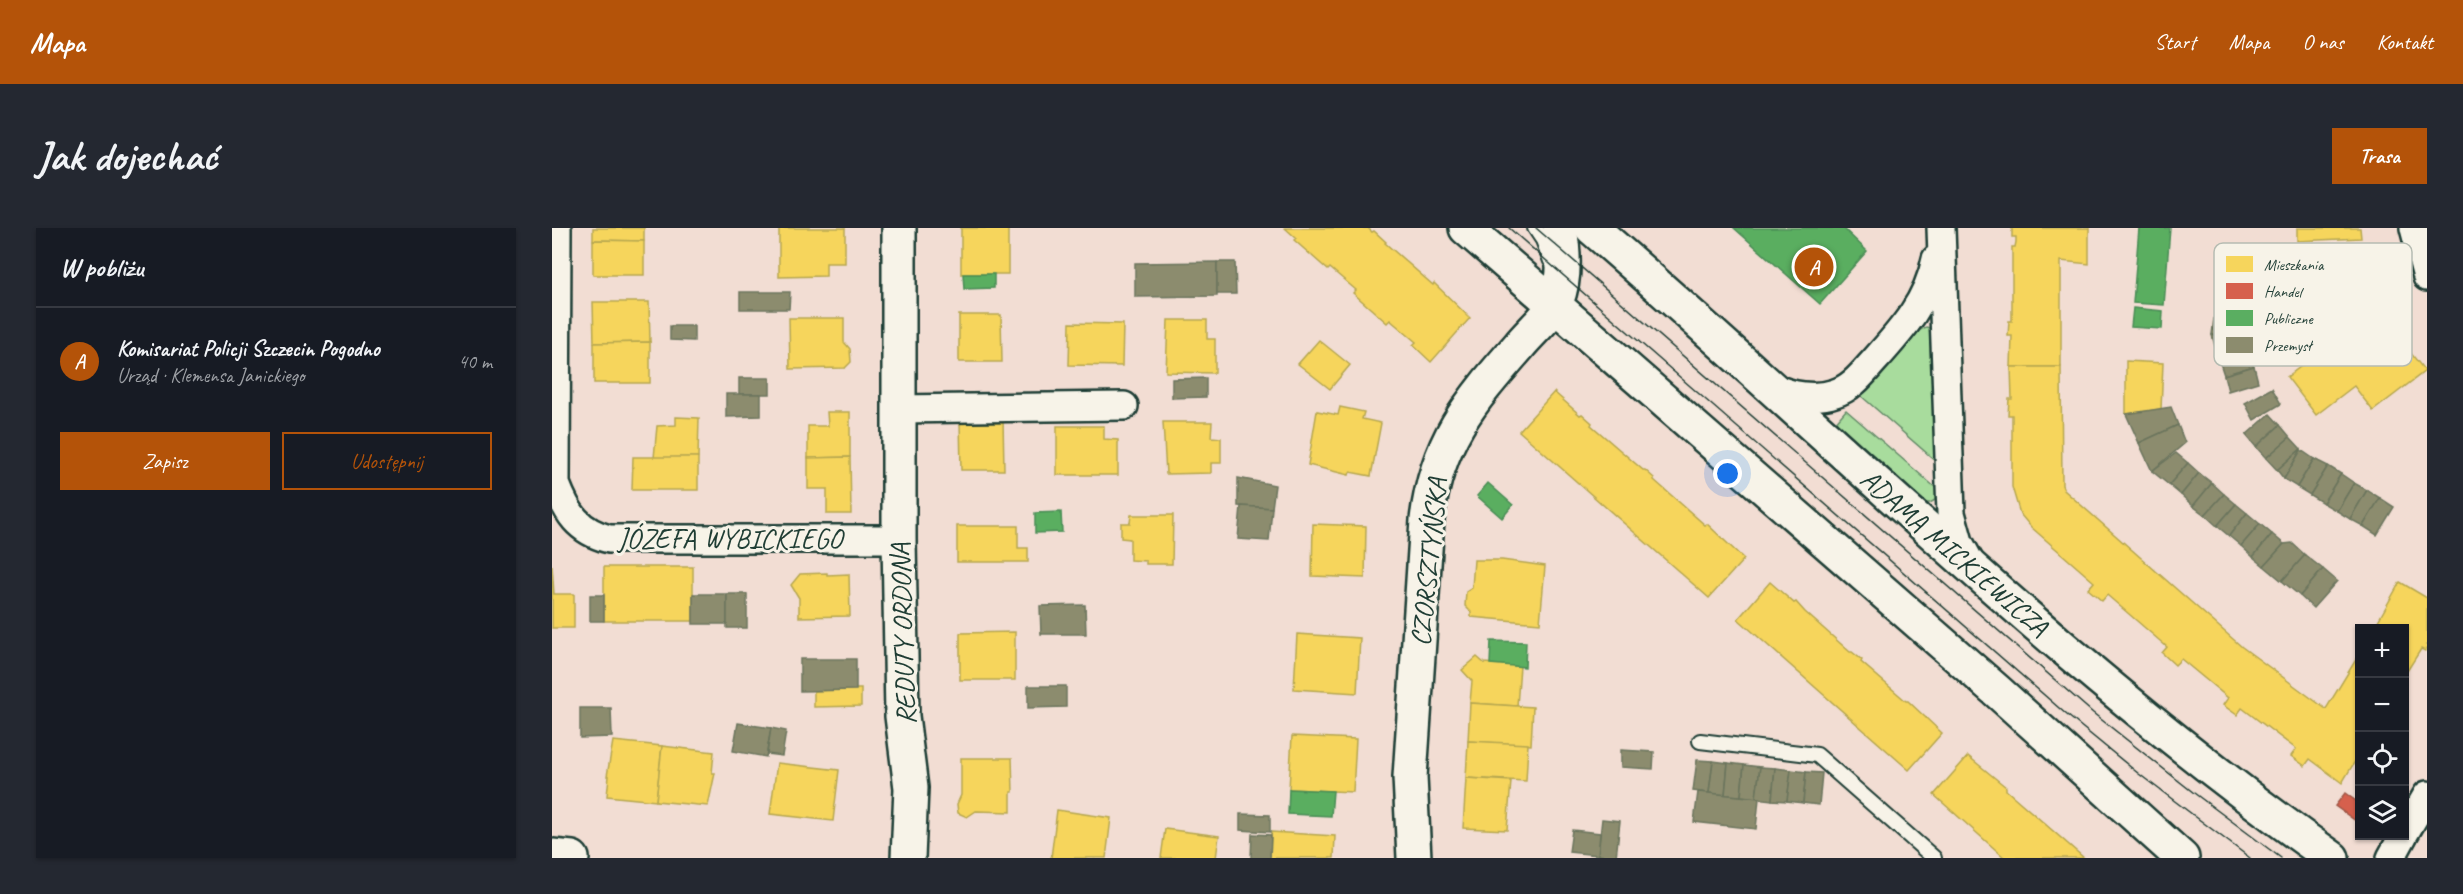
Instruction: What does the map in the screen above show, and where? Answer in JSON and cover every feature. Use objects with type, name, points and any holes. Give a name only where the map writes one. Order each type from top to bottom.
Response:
[{"type":"street","name":"JÓZEFA WYBICKIEGO","points":[[556,228],[556,484],[563,501],[579,524],[589,533],[609,539],[899,539]]},
{"type":"street","name":"REDUTY ORDONA","points":[[899,228],[899,539],[902,716],[911,788],[908,858]]},
{"type":"street","points":[[1466,228],[1989,684],[2182,858]]},
{"type":"street","points":[[1554,305],[1563,275],[1560,228]]},
{"type":"street","name":"ADAMA MICKIEWICZA","points":[[1592,228],[1984,579],[2139,711],[2332,858]]},
{"type":"street","points":[[1764,382],[1786,393],[1813,396],[1834,394],[1857,379],[1902,329],[1919,305],[1934,269],[1940,228]]},
{"type":"street","points":[[1940,228],[1952,518],[1964,552],[1984,579]]},
{"type":"street","points":[[2414,228],[2427,277]]},
{"type":"street","name":"CZORSZTYŃSKA","points":[[1414,858],[1410,802],[1411,754],[1428,520],[1434,482],[1450,436],[1466,409],[1554,305]]},
{"type":"street","points":[[899,409],[1125,406]]},
{"type":"street","points":[[2409,826],[2427,795]]},
{"type":"street","points":[[2391,858],[2401,840]]},
{"type":"street","points":[[552,856],[572,858]]},
{"type":"lane","points":[[1535,228],[1552,262],[1554,305]]},
{"type":"lane","points":[[1572,228],[1604,241],[1617,250]]},
{"type":"lane","points":[[1700,741],[1817,755],[1934,858]]},
{"type":"green space","points":[[1926,327],[1933,329],[1937,462],[1860,395],[1920,330]]},
{"type":"green space","points":[[1846,410],[1937,489],[1935,500],[1930,503],[1921,503],[1835,423]]},
{"type":"building: Mieszkania","points":[[593,228],[644,228],[644,241],[593,240]]},
{"type":"building: Mieszkania","points":[[779,228],[845,228],[845,263],[826,263],[826,276],[779,277]]},
{"type":"building: Mieszkania","points":[[961,228],[1008,228],[1008,274],[961,274]]},
{"type":"building: Mieszkania","points":[[1285,228],[1368,228],[1433,285],[1434,283],[1470,318],[1431,362],[1413,345],[1416,342],[1390,320],[1387,323],[1353,293],[1356,290],[1330,268],[1328,270],[1294,240],[1296,238]]},
{"type":"building: Mieszkania","points":[[2012,228],[2089,228],[2089,264],[2061,261],[2061,367],[2011,367],[2012,336],[2008,336],[2009,321],[2012,321],[2012,247],[2015,247],[2016,242],[2016,237],[2012,237]]},
{"type":"building: Mieszkania","points":[[2297,228],[2360,228],[2361,238],[2297,241]]},
{"type":"building: Mieszkania","points":[[593,240],[644,241],[644,275],[593,275]]},
{"type":"building: Mieszkania","points":[[593,302],[649,302],[650,342],[594,343]]},
{"type":"building: Mieszkania","points":[[959,315],[1001,315],[1002,362],[959,362]]},
{"type":"building: Mieszkania","points":[[789,318],[844,318],[844,342],[850,349],[851,362],[845,368],[790,369]]},
{"type":"building: Mieszkania","points":[[1168,320],[1207,320],[1207,339],[1215,339],[1215,373],[1166,372]]},
{"type":"building: Mieszkania","points":[[1070,323],[1123,324],[1122,366],[1069,365]]},
{"type":"building: Mieszkania","points":[[1319,340],[1350,365],[1330,389],[1298,364]]},
{"type":"building: Mieszkania","points":[[650,342],[650,383],[594,383],[594,343]]},
{"type":"building: Mieszkania","points":[[2412,355],[2425,371],[2373,411],[2354,386],[2316,415],[2287,377],[2301,366],[2412,366]]},
{"type":"building: Mieszkania","points":[[2126,361],[2163,363],[2161,409],[2126,414]]},
{"type":"building: Mieszkania","points":[[2011,367],[2061,367],[2062,485],[2064,490],[2242,647],[2326,709],[2355,661],[2355,761],[2342,783],[2310,759],[2305,766],[2291,756],[2296,749],[2242,708],[2237,715],[2223,705],[2228,698],[2181,659],[2175,665],[2162,653],[2167,647],[2107,595],[2102,601],[2088,589],[2094,582],[2031,527],[2020,514],[2012,487],[2012,415],[2008,415],[2009,399],[2012,399]]},
{"type":"building: Mieszkania","points":[[1554,392],[1580,415],[1582,414],[1592,423],[1591,425],[1705,525],[1707,524],[1744,559],[1709,598],[1519,431]]},
{"type":"building: Mieszkania","points":[[1340,407],[1364,412],[1362,419],[1381,423],[1371,476],[1350,472],[1349,475],[1308,465],[1317,411],[1338,415]]},
{"type":"building: Mieszkania","points":[[827,412],[850,412],[850,457],[808,458],[808,426],[828,426]]},
{"type":"building: Mieszkania","points":[[676,417],[699,418],[698,457],[654,458],[657,426],[676,425]]},
{"type":"building: Mieszkania","points":[[1003,419],[1004,470],[961,470],[960,420]]},
{"type":"building: Mieszkania","points":[[1163,422],[1212,422],[1211,437],[1221,438],[1221,463],[1211,463],[1211,473],[1166,474]]},
{"type":"building: Mieszkania","points":[[1057,426],[1104,426],[1104,439],[1118,440],[1118,475],[1057,475]]},
{"type":"building: Mieszkania","points":[[633,457],[698,457],[698,490],[632,490]]},
{"type":"building: Mieszkania","points":[[850,457],[851,514],[827,514],[827,489],[808,489],[808,458]]},
{"type":"building: Mieszkania","points":[[1131,515],[1173,515],[1172,564],[1146,564],[1146,561],[1130,560],[1130,539],[1121,538],[1121,523],[1130,523]]},
{"type":"building: Mieszkania","points":[[1313,524],[1366,526],[1365,578],[1312,576]]},
{"type":"building: Mieszkania","points":[[957,526],[1018,526],[1018,548],[1028,548],[1028,562],[957,562]]},
{"type":"building: Mieszkania","points":[[1474,560],[1502,560],[1545,566],[1540,623],[1471,617],[1471,612],[1465,606],[1466,592],[1472,588]]},
{"type":"building: Mieszkania","points":[[552,565],[554,594],[574,594],[574,628],[552,628]]},
{"type":"building: Mieszkania","points":[[604,567],[693,567],[693,621],[604,621]]},
{"type":"building: Mieszkania","points":[[827,573],[827,575],[849,574],[850,616],[799,617],[799,598],[791,585],[800,574]]},
{"type":"building: Mieszkania","points":[[1770,582],[1794,603],[1796,602],[1942,733],[1909,770],[1738,619]]},
{"type":"building: Mieszkania","points":[[2400,582],[2427,598],[2427,647],[2425,651],[2421,649],[2409,668],[2409,624],[2376,624]]},
{"type":"building: Mieszkania","points":[[1015,632],[1015,680],[960,680],[960,633]]},
{"type":"building: Mieszkania","points":[[1297,634],[1360,638],[1357,693],[1294,689]]},
{"type":"building: Mieszkania","points":[[1477,657],[1484,663],[1520,666],[1517,706],[1470,703],[1472,681],[1462,670]]},
{"type":"building: Mieszkania","points":[[861,689],[861,706],[814,707],[814,691]]},
{"type":"building: Mieszkania","points":[[1470,703],[1533,707],[1531,745],[1468,741]]},
{"type":"building: Mieszkania","points":[[1292,736],[1356,739],[1353,792],[1289,789]]},
{"type":"building: Mieszkania","points":[[613,741],[662,746],[656,801],[607,796],[609,776],[607,776]]},
{"type":"building: Mieszkania","points":[[1468,741],[1528,744],[1526,781],[1466,778]]},
{"type":"building: Mieszkania","points":[[662,746],[714,752],[712,773],[715,773],[708,806],[656,801]]},
{"type":"building: Mieszkania","points":[[1968,756],[2006,787],[2006,790],[2084,858],[2005,858],[1934,795]]},
{"type":"building: Mieszkania","points":[[961,758],[1012,758],[1011,812],[976,811],[967,817],[958,813],[957,804],[961,795]]},
{"type":"building: Mieszkania","points":[[777,763],[839,770],[833,821],[770,814]]},
{"type":"building: Mieszkania","points":[[1466,778],[1511,781],[1507,830],[1463,828]]},
{"type":"building: Mieszkania","points":[[1057,810],[1111,818],[1106,858],[1051,858]]},
{"type":"building: Mieszkania","points":[[1165,829],[1219,836],[1216,858],[1161,858]]},
{"type":"building: Mieszkania","points":[[1271,832],[1335,836],[1334,858],[1270,858]]},
{"type":"building: Handel","points":[[2345,793],[2355,800],[2355,820],[2335,806]]},
{"type":"building: Publiczne","points":[[1734,228],[1843,228],[1867,251],[1820,304]]},
{"type":"building: Publiczne","points":[[2139,228],[2170,228],[2164,305],[2133,303]]},
{"type":"building: Publiczne","points":[[963,274],[994,274],[994,288],[964,289]]},
{"type":"building: Publiczne","points":[[2133,308],[2163,311],[2162,329],[2131,327]]},
{"type":"building: Publiczne","points":[[1488,483],[1513,505],[1502,518],[1477,496]]},
{"type":"building: Publiczne","points":[[1061,512],[1062,532],[1035,533],[1035,513]]},
{"type":"building: Publiczne","points":[[1491,641],[1526,642],[1525,667],[1490,664]]},
{"type":"building: Publiczne","points":[[1289,789],[1333,791],[1331,816],[1288,814]]},
{"type":"building: Przemysł","points":[[1217,262],[1217,296],[1135,297],[1135,263]]},
{"type":"building: Przemysł","points":[[1217,262],[1235,262],[1236,294],[1217,294]]},
{"type":"building: Przemysł","points":[[740,292],[790,292],[789,309],[740,309]]},
{"type":"building: Przemysł","points":[[670,326],[694,326],[694,341],[670,340]]},
{"type":"building: Przemysł","points":[[2221,366],[2254,366],[2224,375]]},
{"type":"building: Przemysł","points":[[2254,366],[2258,382],[2228,391],[2224,375]]},
{"type":"building: Przemysł","points":[[739,378],[770,378],[770,394],[739,394]]},
{"type":"building: Przemysł","points":[[1206,378],[1206,397],[1172,398],[1172,379]]},
{"type":"building: Przemysł","points":[[2272,388],[2281,404],[2254,420],[2245,403]]},
{"type":"building: Przemysł","points":[[726,394],[761,394],[761,416],[726,417]]},
{"type":"building: Przemysł","points":[[2171,407],[2178,425],[2139,443],[2126,414]]},
{"type":"building: Przemysł","points":[[2270,414],[2280,425],[2256,447],[2246,435]]},
{"type":"building: Przemysł","points":[[2178,425],[2185,443],[2152,471],[2139,443]]},
{"type":"building: Przemysł","points":[[2280,425],[2290,437],[2266,458],[2256,447]]},
{"type":"building: Przemysł","points":[[2290,437],[2301,449],[2277,470],[2266,458]]},
{"type":"building: Przemysł","points":[[2301,450],[2284,479],[2277,470]]},
{"type":"building: Przemysł","points":[[2301,450],[2314,459],[2297,487],[2284,479]]},
{"type":"building: Przemysł","points":[[2176,453],[2188,463],[2169,485],[2152,471]]},
{"type":"building: Przemysł","points":[[2314,459],[2328,466],[2310,495],[2297,487]]},
{"type":"building: Przemysł","points":[[2188,463],[2199,473],[2181,495],[2169,485]]},
{"type":"building: Przemysł","points":[[2328,466],[2341,474],[2323,503],[2310,495]]},
{"type":"building: Przemysł","points":[[2199,473],[2212,483],[2193,506],[2181,495]]},
{"type":"building: Przemysł","points":[[2341,474],[2354,483],[2337,511],[2323,503]]},
{"type":"building: Przemysł","points":[[1238,478],[1275,485],[1272,508],[1238,506]]},
{"type":"building: Przemysł","points":[[2212,483],[2224,494],[2205,515],[2193,506]]},
{"type":"building: Przemysł","points":[[2354,483],[2367,490],[2350,519],[2337,511]]},
{"type":"building: Przemysł","points":[[2367,490],[2380,498],[2363,526],[2350,519]]},
{"type":"building: Przemysł","points":[[2224,494],[2236,504],[2217,526],[2205,515]]},
{"type":"building: Przemysł","points":[[2380,498],[2394,507],[2377,535],[2363,526]]},
{"type":"building: Przemysł","points":[[2236,504],[2247,513],[2229,536],[2217,526]]},
{"type":"building: Przemysł","points":[[1241,506],[1272,508],[1269,541],[1238,539]]},
{"type":"building: Przemysł","points":[[2247,513],[2260,524],[2241,546],[2229,536]]},
{"type":"building: Przemysł","points":[[2260,524],[2272,534],[2253,557],[2241,546]]},
{"type":"building: Przemysł","points":[[2272,534],[2284,544],[2264,566],[2253,557]]},
{"type":"building: Przemysł","points":[[2292,543],[2305,555],[2282,581],[2264,566],[2284,544]]},
{"type":"building: Przemysł","points":[[2305,555],[2323,569],[2300,596],[2282,581]]},
{"type":"building: Przemysł","points":[[2323,569],[2337,581],[2313,608],[2300,596]]},
{"type":"building: Przemysł","points":[[693,594],[727,594],[727,624],[693,624]]},
{"type":"building: Przemysł","points":[[727,594],[747,594],[747,628],[727,628]]},
{"type":"building: Przemysł","points":[[590,595],[604,595],[604,621],[590,621]]},
{"type":"building: Przemysł","points":[[1085,605],[1086,634],[1041,634],[1040,606]]},
{"type":"building: Przemysł","points":[[800,659],[856,659],[856,690],[800,691]]},
{"type":"building: Przemysł","points":[[1028,686],[1066,686],[1066,707],[1028,708]]},
{"type":"building: Przemysł","points":[[580,708],[611,708],[612,737],[580,738]]},
{"type":"building: Przemysł","points":[[738,723],[771,728],[766,757],[733,751]]},
{"type":"building: Przemysł","points":[[771,728],[786,731],[782,756],[767,754]]},
{"type":"building: Przemysł","points":[[1621,750],[1654,752],[1653,769],[1621,767]]},
{"type":"building: Przemysł","points":[[1697,760],[1713,761],[1709,793],[1693,791]]},
{"type":"building: Przemysł","points":[[1713,761],[1728,763],[1725,795],[1709,793]]},
{"type":"building: Przemysł","points":[[1728,763],[1744,765],[1741,796],[1725,795]]},
{"type":"building: Przemysł","points":[[1744,765],[1760,767],[1756,798],[1741,796]]},
{"type":"building: Przemysł","points":[[1760,767],[1775,768],[1772,800],[1756,798]]},
{"type":"building: Przemysł","points":[[1775,768],[1791,770],[1787,801],[1772,800]]},
{"type":"building: Przemysł","points":[[1791,770],[1806,772],[1803,803],[1787,801]]},
{"type":"building: Przemysł","points":[[1806,772],[1822,773],[1819,805],[1803,803]]},
{"type":"building: Przemysł","points":[[1698,792],[1759,798],[1756,829],[1694,822]]},
{"type":"building: Przemysł","points":[[1240,814],[1270,815],[1270,832],[1240,830]]},
{"type":"building: Przemysł","points":[[1602,819],[1620,821],[1616,857],[1598,855]]},
{"type":"building: Przemysł","points":[[1572,830],[1600,833],[1598,855],[1569,852]]},
{"type":"building: Przemysł","points":[[1252,834],[1271,835],[1270,858],[1251,858]]},
{"type":"tram line","points":[[1509,228],[2067,715],[2139,774],[2250,858]]},
{"type":"tram line","points":[[1536,228],[2093,713],[2281,858]]},
{"type":"place","name":"Komisariat Policji Szczecin Pogodno","points":[[1814,267]]}]
